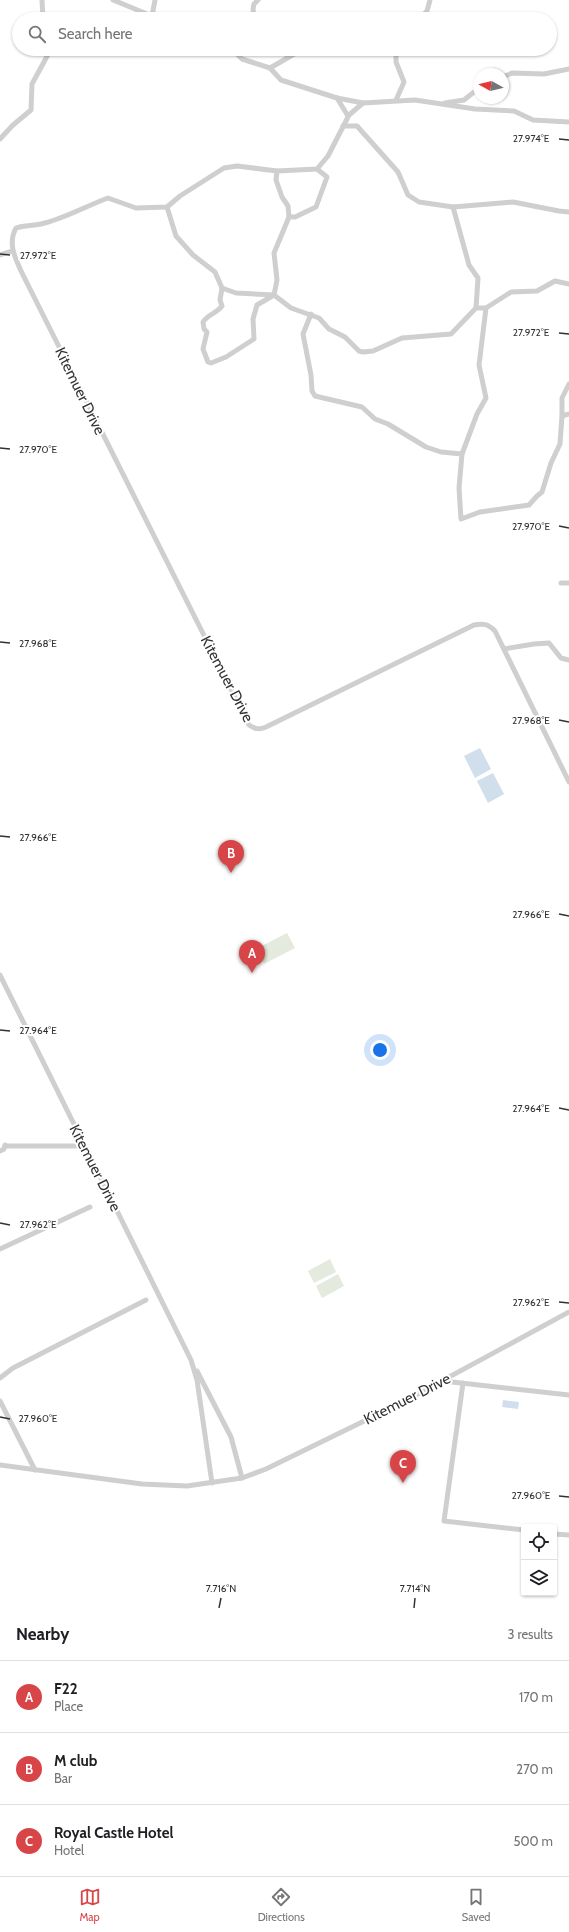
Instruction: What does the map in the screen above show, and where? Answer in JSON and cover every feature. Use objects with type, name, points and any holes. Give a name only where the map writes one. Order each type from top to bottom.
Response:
[{"type":"street","points":[[42,0],[43,12]]},
{"type":"street","points":[[114,0],[142,12]]},
{"type":"street","points":[[153,12],[155,0]]},
{"type":"street","points":[[253,12],[252,10],[254,4],[258,0]]},
{"type":"street","points":[[426,12],[430,0]]},
{"type":"street","points":[[0,139],[13,125],[31,110],[32,84],[47,56]]},
{"type":"street","points":[[239,56],[242,59],[270,68],[281,80],[337,98],[363,103],[415,100],[475,109],[514,111],[533,120],[569,122]]},
{"type":"street","points":[[270,68],[291,56]]},
{"type":"street","points":[[396,56],[396,62],[404,82],[396,100]]},
{"type":"street","points":[[509,74],[512,73],[544,74],[569,69]]},
{"type":"street","points":[[440,104],[464,100],[473,93]]},
{"type":"street","points":[[337,98],[348,116]]},
{"type":"street","points":[[317,169],[328,156],[348,116],[363,103]]},
{"type":"street","points":[[343,126],[357,126],[398,172],[408,195],[419,202],[453,207],[513,202],[569,212]]},
{"type":"street","points":[[0,255],[12,250],[12,235],[16,228],[27,224],[45,222],[108,198],[136,208],[167,207],[180,196],[224,168],[237,166],[277,171],[317,169],[327,177],[316,207],[295,217],[289,217]]},
{"type":"street","points":[[167,207],[176,236],[193,255],[215,272],[222,288],[220,300],[222,306],[218,311],[207,315],[203,322],[204,329],[207,332],[202,349],[204,356],[210,363],[226,357],[254,339],[253,319],[257,305],[274,295],[277,280],[274,253],[289,217],[288,206],[282,197],[276,180],[277,171]]},
{"type":"street","points":[[222,288],[236,293],[274,295],[291,308],[319,318],[329,328],[345,337],[359,350],[364,352],[373,351],[402,338],[451,334],[476,308],[478,278],[469,265],[453,207]]},
{"type":"street","name":"Kitemuer Drive","points":[[12,250],[108,447],[249,725],[254,728],[261,729],[266,727],[474,625],[483,623],[495,631],[569,782]]},
{"type":"street","points":[[476,308],[486,308],[510,292],[537,291],[554,281],[569,284]]},
{"type":"street","points":[[486,308],[479,365],[486,398],[477,414],[462,454],[459,488],[461,519],[480,512],[529,505],[542,492],[560,444],[562,398],[569,384]]},
{"type":"street","points":[[311,314],[303,334],[311,374],[312,391],[315,396],[362,408],[375,419],[388,424],[426,448],[441,452],[462,454]]},
{"type":"street","points":[[562,416],[569,414]]},
{"type":"street","points":[[561,583],[569,584]]},
{"type":"street","points":[[504,649],[549,643],[561,658],[569,660]]},
{"type":"street","name":"Kitemuer Drive","points":[[0,975],[84,1146],[231,1437],[242,1478]]},
{"type":"street","points":[[0,1151],[3,1151],[5,1145],[84,1146]]},
{"type":"street","points":[[0,1249],[90,1207]]},
{"type":"street","points":[[0,1378],[13,1368],[146,1300]]},
{"type":"street","name":"Kitemuer Drive","points":[[191,1360],[197,1380],[212,1484],[242,1478],[266,1469],[443,1381],[569,1312]]},
{"type":"street","points":[[443,1381],[463,1382],[569,1395]]},
{"type":"street","points":[[463,1382],[444,1521],[521,1530]]},
{"type":"street","points":[[0,1401],[35,1470]]},
{"type":"street","points":[[0,1465],[142,1484],[187,1486],[212,1484]]},
{"type":"street","points":[[557,1534],[569,1535]]},
{"type":"shaded area","points":[[287,933],[295,948],[264,964],[256,949]]},
{"type":"shaded area","points":[[330,1259],[336,1272],[314,1283],[308,1271]]},
{"type":"shaded area","points":[[338,1274],[344,1286],[322,1298],[316,1286]]},
{"type":"water","points":[[480,748],[491,769],[475,778],[464,756]]},
{"type":"water","points":[[493,773],[504,794],[488,803],[477,781]]},
{"type":"water","points":[[503,1400],[519,1402],[518,1409],[502,1407]]},
{"type":"place","name":"M club","points":[[231,873]]},
{"type":"place","name":"F22","points":[[252,973]]},
{"type":"place","name":"Royal Castle Hotel","points":[[403,1483]]}]
